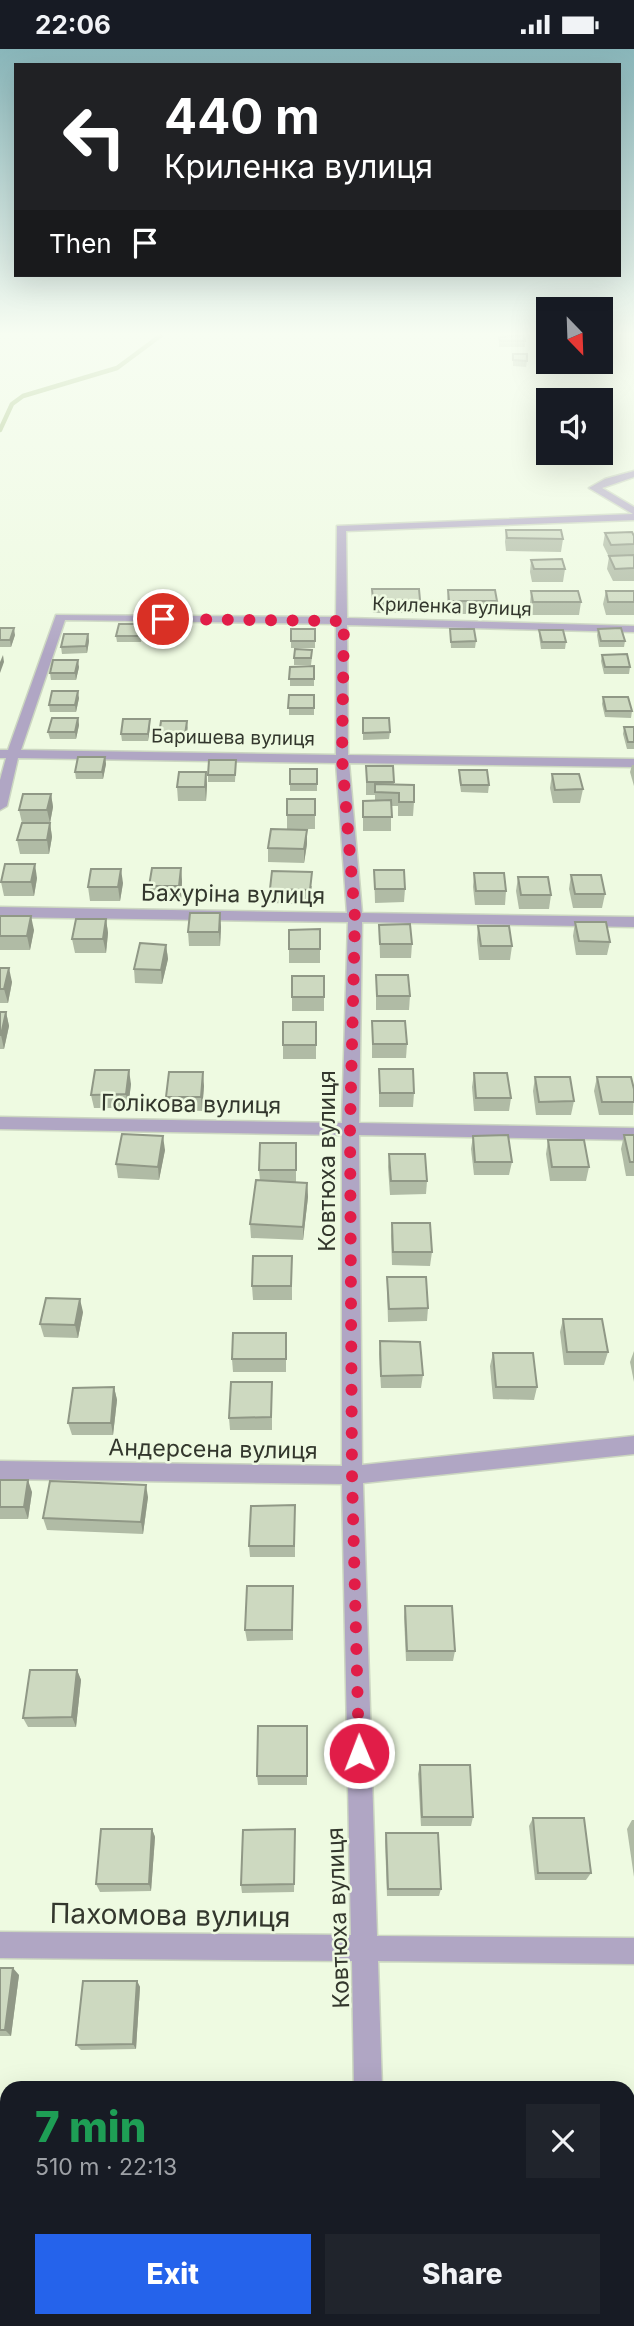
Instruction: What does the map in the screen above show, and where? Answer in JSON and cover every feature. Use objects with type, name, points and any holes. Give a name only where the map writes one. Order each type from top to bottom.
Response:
[{"type":"street","points":[[634,474],[594,488],[634,514]]},
{"type":"street","name":"Ковтюха вулиця","points":[[368,2081],[352,1475],[350,1129],[355,918],[342,758],[344,621],[341,528],[634,514]]},
{"type":"street","name":"Криленка вулиця","points":[[6,754],[60,617],[634,629]]},
{"type":"street","points":[[0,806],[6,754]]},
{"type":"street","name":"Баришева вулиця","points":[[6,754],[634,763]]},
{"type":"street","name":"Бахуріна вулиця","points":[[0,912],[634,922]]},
{"type":"street","name":"Голікова вулиця","points":[[0,1123],[634,1134]]},
{"type":"street","name":"Андерсена вулиця","points":[[0,1470],[352,1475],[634,1445]]},
{"type":"street","name":"Пахомова вулиця","points":[[0,1945],[634,1951]]},
{"type":"building","points":[[506,530],[561,530],[563,539],[507,538]]},
{"type":"building","points":[[632,532],[634,544],[611,545],[605,533]]},
{"type":"building","points":[[634,555],[634,568],[615,569],[609,556]]},
{"type":"building","points":[[562,559],[565,569],[534,569],[531,560]]},
{"type":"building","points":[[372,589],[419,589],[420,600],[373,600]]},
{"type":"building","points":[[448,590],[495,590],[497,601],[449,601]]},
{"type":"building","points":[[531,591],[578,591],[581,602],[533,602]]},
{"type":"building","points":[[606,591],[634,591],[634,602],[608,602]]},
{"type":"building","points":[[119,624],[142,624],[140,636],[116,636]]},
{"type":"building","points":[[0,628],[14,628],[10,640],[0,640]]},
{"type":"building","points":[[621,628],[625,641],[601,641],[598,629]]},
{"type":"building","points":[[291,629],[315,629],[315,641],[291,641]]},
{"type":"building","points":[[450,629],[474,629],[476,641],[451,642]]},
{"type":"building","points":[[539,630],[563,630],[566,642],[542,642]]},
{"type":"building","points":[[64,634],[88,634],[86,646],[61,647]]},
{"type":"building","points":[[295,649],[312,650],[311,658],[294,658]]},
{"type":"building","points":[[627,654],[630,667],[605,667],[602,655]]},
{"type":"building","points":[[53,660],[78,660],[75,673],[50,673]]},
{"type":"building","points":[[314,666],[314,679],[289,679],[290,667]]},
{"type":"building","points":[[52,691],[78,691],[75,705],[49,705]]},
{"type":"building","points":[[289,695],[314,695],[314,708],[288,708]]},
{"type":"building","points":[[603,697],[628,697],[632,711],[606,711]]},
{"type":"building","points":[[52,718],[78,718],[75,732],[48,732]]},
{"type":"building","points":[[363,718],[389,718],[390,732],[363,733]]},
{"type":"building","points":[[123,719],[150,719],[148,734],[121,734]]},
{"type":"building","points":[[161,721],[187,721],[185,735],[159,735]]},
{"type":"building","points":[[624,727],[634,727],[634,742],[628,742]]},
{"type":"building","points":[[78,757],[105,757],[102,772],[75,772]]},
{"type":"building","points":[[209,760],[236,760],[235,775],[208,775]]},
{"type":"building","points":[[366,766],[393,766],[394,782],[367,782]]},
{"type":"building","points":[[290,769],[317,769],[317,784],[290,784]]},
{"type":"building","points":[[459,770],[487,770],[489,785],[461,785]]},
{"type":"building","points":[[179,772],[206,772],[205,787],[177,787]]},
{"type":"building","points":[[552,774],[579,774],[583,789],[555,790]]},
{"type":"building","points":[[375,784],[414,785],[414,802],[399,802],[399,793],[375,792]]},
{"type":"building","points":[[23,794],[51,794],[47,810],[19,810]]},
{"type":"building","points":[[287,799],[315,799],[315,815],[287,815]]},
{"type":"building","points":[[391,800],[392,817],[363,817],[363,801]]},
{"type":"building","points":[[22,823],[50,823],[47,840],[17,840]]},
{"type":"building","points":[[271,829],[307,830],[304,849],[268,848]]},
{"type":"building","points":[[5,864],[35,864],[31,882],[1,882]]},
{"type":"building","points":[[152,868],[181,868],[179,886],[149,886]]},
{"type":"building","points":[[91,869],[121,869],[118,887],[88,887]]},
{"type":"building","points":[[374,870],[404,870],[405,889],[375,889]]},
{"type":"building","points":[[272,871],[312,872],[310,890],[270,889]]},
{"type":"building","points":[[474,873],[504,873],[506,891],[476,891]]},
{"type":"building","points":[[571,875],[601,875],[605,894],[575,894]]},
{"type":"building","points":[[518,877],[548,877],[551,895],[521,895]]},
{"type":"building","points":[[190,913],[220,913],[219,932],[188,932]]},
{"type":"building","points":[[0,916],[31,916],[27,936],[0,936]]},
{"type":"building","points":[[76,919],[106,919],[103,939],[72,939]]},
{"type":"building","points":[[575,922],[606,922],[610,942],[579,941]]},
{"type":"building","points":[[410,924],[412,944],[380,944],[379,925]]},
{"type":"building","points":[[478,926],[509,926],[512,946],[481,946]]},
{"type":"building","points":[[320,929],[320,949],[289,949],[289,930]]},
{"type":"building","points":[[140,943],[166,945],[161,970],[134,969]]},
{"type":"building","points":[[0,968],[9,968],[4,989],[0,989]]},
{"type":"building","points":[[376,975],[408,975],[410,996],[377,996]]},
{"type":"building","points":[[292,976],[324,976],[324,997],[292,997]]},
{"type":"building","points":[[0,1012],[6,1012],[1,1035],[0,1035]]},
{"type":"building","points":[[372,1021],[405,1021],[407,1044],[373,1044]]},
{"type":"building","points":[[283,1022],[316,1022],[316,1045],[283,1045]]},
{"type":"building","points":[[379,1069],[413,1069],[414,1093],[380,1093]]},
{"type":"building","points":[[95,1070],[129,1070],[126,1094],[91,1095]]},
{"type":"building","points":[[169,1072],[203,1072],[201,1097],[166,1097]]},
{"type":"building","points":[[474,1073],[507,1073],[511,1098],[476,1098]]},
{"type":"building","points":[[535,1077],[570,1077],[574,1101],[539,1102]]},
{"type":"building","points":[[597,1077],[631,1077],[634,1102],[602,1102]]},
{"type":"building","points":[[122,1134],[163,1136],[158,1167],[116,1164]]},
{"type":"building","points":[[508,1135],[512,1162],[475,1162],[473,1136]]},
{"type":"building","points":[[624,1135],[634,1135],[634,1162],[630,1162]]},
{"type":"building","points":[[548,1140],[584,1140],[589,1167],[552,1167]]},
{"type":"building","points":[[260,1143],[296,1143],[296,1170],[259,1170]]},
{"type":"building","points":[[389,1154],[425,1154],[427,1181],[391,1181]]},
{"type":"building","points":[[256,1180],[307,1183],[303,1227],[250,1224]]},
{"type":"building","points":[[392,1223],[430,1223],[432,1252],[393,1252]]},
{"type":"building","points":[[253,1256],[292,1256],[291,1286],[252,1286]]},
{"type":"building","points":[[387,1277],[426,1277],[428,1308],[389,1309]]},
{"type":"building","points":[[46,1298],[80,1299],[75,1325],[40,1324]]},
{"type":"building","points":[[563,1319],[602,1319],[608,1352],[567,1352]]},
{"type":"building","points":[[233,1333],[286,1333],[286,1359],[232,1359]]},
{"type":"building","points":[[380,1341],[420,1342],[423,1375],[381,1376]]},
{"type":"building","points":[[493,1353],[533,1353],[537,1387],[496,1387]]},
{"type":"building","points":[[231,1382],[272,1382],[271,1417],[229,1418]]},
{"type":"building","points":[[114,1387],[111,1423],[68,1423],[73,1388]]},
{"type":"building","points":[[0,1480],[28,1480],[24,1507],[0,1507]]},
{"type":"building","points":[[50,1481],[146,1485],[141,1522],[43,1518]]},
{"type":"building","points":[[295,1505],[294,1546],[249,1546],[251,1506]]},
{"type":"building","points":[[247,1586],[293,1586],[292,1630],[245,1630]]},
{"type":"building","points":[[405,1606],[452,1606],[455,1651],[407,1651]]},
{"type":"building","points":[[30,1670],[77,1670],[72,1717],[23,1718]]},
{"type":"building","points":[[258,1726],[307,1726],[307,1776],[257,1776]]},
{"type":"building","points":[[420,1765],[470,1765],[473,1817],[422,1817]]},
{"type":"building","points":[[533,1818],[584,1818],[591,1873],[538,1873]]},
{"type":"building","points":[[101,1829],[152,1829],[149,1884],[96,1884]]},
{"type":"building","points":[[295,1829],[294,1884],[241,1885],[243,1830]]},
{"type":"building","points":[[386,1833],[438,1833],[441,1889],[388,1889]]},
{"type":"building","points":[[0,1968],[13,1968],[5,2030],[0,2030]]},
{"type":"building","points":[[83,1981],[137,1981],[133,2044],[76,2045]]},
{"type":"route","points":[[163,619],[344,621],[340,719],[355,918],[350,1129],[352,1475],[359,1753]]}]
